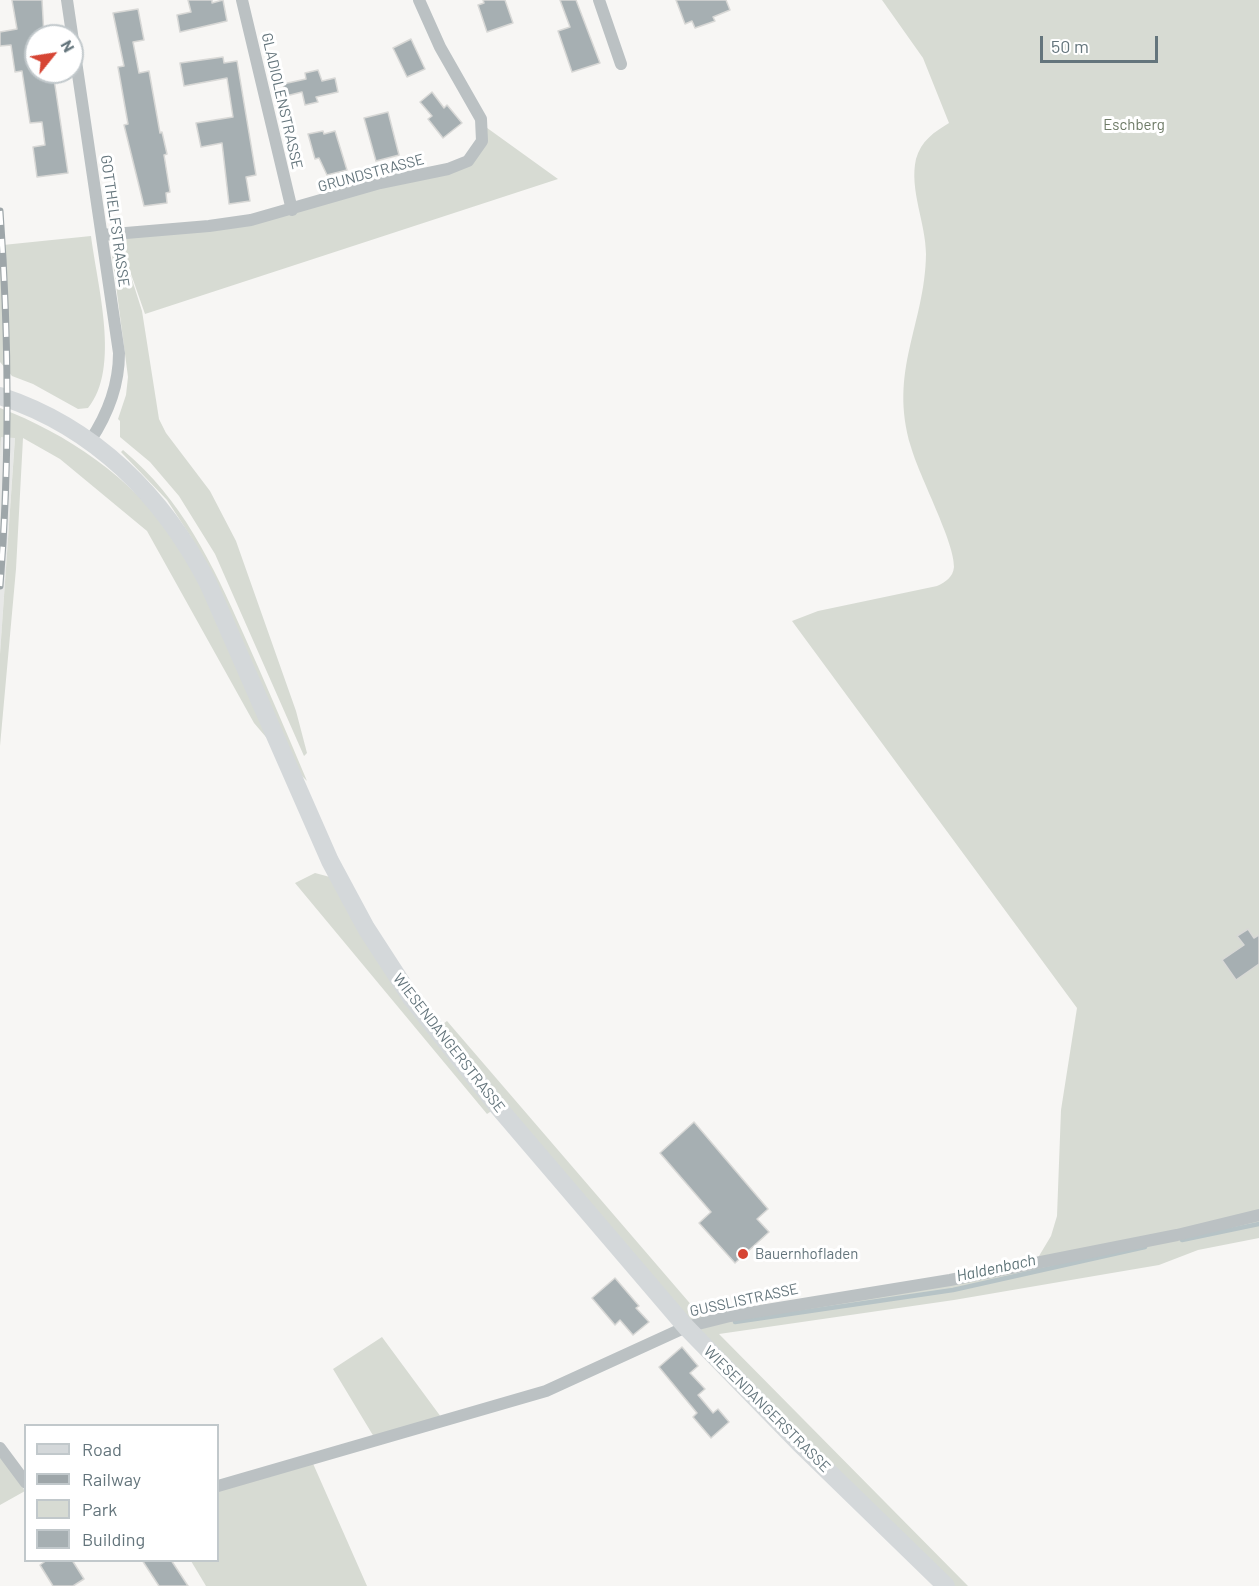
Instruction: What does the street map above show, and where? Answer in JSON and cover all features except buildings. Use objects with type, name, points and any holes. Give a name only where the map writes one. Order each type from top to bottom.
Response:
[{"type":"main road","name":"WIESENDANGERSTRASSE","points":[[0,396],[49,416],[90,441],[146,490],[174,525],[197,562],[330,861],[361,921],[398,979],[470,1073],[686,1327],[799,1443],[945,1586]]},
{"type":"street","name":"GOTTHELFSTRASSE","points":[[67,0],[118,346],[118,369],[111,402],[90,441]]},
{"type":"street","name":"GLADIOLENSTRASSE","points":[[242,0],[292,210]]},
{"type":"street","name":"GRUNDSTRASSE","points":[[102,235],[216,226],[292,210],[380,183],[456,167],[468,161],[479,148],[483,132],[481,118],[440,47],[419,0]]},
{"type":"street","points":[[599,0],[621,64]]},
{"type":"street","name":"GUSSLISTRASSE","points":[[219,1486],[546,1391],[686,1327],[730,1316],[950,1280],[1177,1235],[1259,1215]]},
{"type":"street","points":[[0,1448],[24,1480]]},
{"type":"shaded area","points":[[1,437],[15,437],[0,654],[0,457]]},
{"type":"green space","name":"Eschberg","points":[[882,0],[1259,0],[1259,1238],[1198,1250],[1159,1265],[954,1300],[719,1334],[968,1586],[946,1586],[799,1443],[435,1030],[447,1021],[706,1322],[1036,1261],[1051,1236],[1057,1216],[1061,1110],[1077,1008],[792,621],[818,611],[937,586],[948,579],[954,567],[949,542],[911,447],[905,420],[904,395],[905,371],[920,303],[926,254],[914,171],[921,147],[938,130],[949,123],[923,58]]},
{"type":"green space","points":[[483,125],[558,179],[145,314],[117,234],[209,226],[468,161]]},
{"type":"green space","points":[[0,211],[3,245],[91,236],[104,325],[105,349],[98,391],[88,408],[78,409],[33,384],[12,376],[0,362]]},
{"type":"green space","points":[[116,247],[129,270],[142,311],[159,419],[166,433],[210,491],[236,541],[296,711],[307,753],[304,756],[215,554],[179,496],[150,462],[120,437],[118,419],[126,395],[128,377],[112,255]]},
{"type":"green space","points":[[0,408],[25,418],[73,444],[118,477],[157,516],[188,561],[215,611],[271,743],[254,723],[147,531],[60,459],[23,438],[16,569],[0,746],[0,654],[15,438],[1,437],[0,457]]},
{"type":"green space","points":[[123,450],[162,490],[194,534],[243,633],[307,781],[299,773],[191,537],[167,500],[121,452]]},
{"type":"green space","points":[[315,873],[330,877],[493,1110],[487,1114],[295,883]]},
{"type":"green space","points":[[382,1337],[441,1417],[374,1437],[333,1369]]},
{"type":"green space","points":[[0,1456],[24,1492],[0,1505]]},
{"type":"green space","points":[[311,1459],[367,1586],[206,1586],[192,1562],[219,1562],[219,1486]]},
{"type":"waterway","name":"Haldenbach","points":[[1182,1240],[1259,1224]]},
{"type":"waterway","name":"Haldenbach","points":[[735,1322],[953,1290],[1145,1247]]},
{"type":"railway","points":[[0,211],[7,398],[0,586]]},
{"type":"place","name":"Bauernhofladen","points":[[743,1254]]}]
